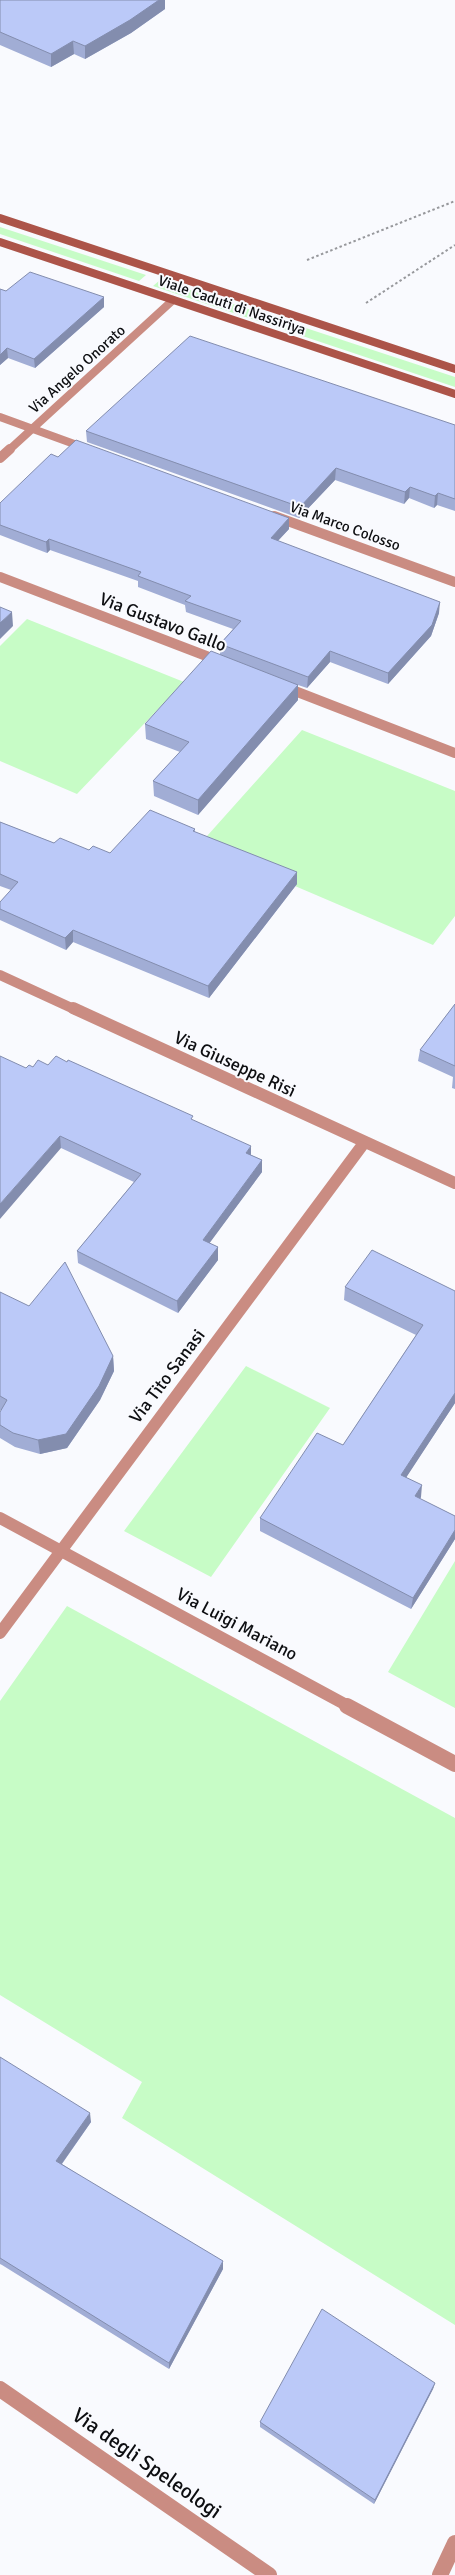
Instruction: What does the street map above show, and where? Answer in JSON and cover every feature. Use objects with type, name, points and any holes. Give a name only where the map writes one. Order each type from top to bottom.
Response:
[{"type":"main road","name":"Viale Caduti di Nassiriya","points":[[0,218],[455,369]]},
{"type":"main road","name":"Viale Caduti di Nassiriya","points":[[0,242],[455,394]]},
{"type":"street","name":"Via Angelo Onorato","points":[[0,458],[173,300]]},
{"type":"street","points":[[0,417],[99,453]]},
{"type":"street","name":"Via Marco Colosso","points":[[268,514],[455,582]]},
{"type":"street","name":"Via Gustavo Gallo","points":[[0,577],[232,666]]},
{"type":"street","points":[[269,681],[455,753]]},
{"type":"street","name":"Via Giuseppe Risi","points":[[0,975],[455,1183]]},
{"type":"street","name":"Via Tito Sanasi","points":[[0,1633],[364,1143]]},
{"type":"street","name":"Via Luigi Mariano","points":[[0,1518],[455,1764]]},
{"type":"street","name":"Via degli Speleologi","points":[[0,2389],[269,2575]]},
{"type":"street","points":[[440,2575],[455,2543]]},
{"type":"path","points":[[307,260],[455,201]]},
{"type":"path","points":[[330,328],[455,245]]},
{"type":"green space","points":[[0,227],[146,275],[139,281],[0,234]]},
{"type":"green space","points":[[160,280],[455,377],[455,387],[153,286]]},
{"type":"green space","points":[[27,619],[184,682],[77,794],[0,761],[0,646]]},
{"type":"green space","points":[[302,730],[455,791],[455,916],[433,945],[199,845]]},
{"type":"green space","points":[[246,1366],[330,1408],[211,1577],[124,1531]]},
{"type":"green space","points":[[455,1561],[455,1708],[388,1672]]},
{"type":"green space","points":[[67,1606],[455,1818],[455,2325],[122,2118],[142,2082],[0,1995],[0,1701]]},
{"type":"building","points":[[0,0],[159,0],[130,20],[85,46],[73,41],[51,54],[0,32]]},
{"type":"building","points":[[30,272],[104,297],[34,359],[7,348],[0,355],[0,289],[6,291]]},
{"type":"building","points":[[190,336],[455,425],[455,499],[438,493],[435,496],[410,487],[405,492],[336,468],[300,507],[86,431]]},
{"type":"building","points":[[76,440],[289,518],[271,538],[440,602],[432,625],[388,673],[330,651],[308,677],[220,644],[241,621],[185,601],[191,596],[138,576],[141,572],[49,539],[46,542],[0,525],[0,503],[51,454],[58,457]]},
{"type":"building","points":[[0,607],[12,612],[0,623]]},
{"type":"building","points":[[211,651],[298,685],[198,800],[153,781],[189,742],[145,724]]},
{"type":"building","points":[[150,810],[195,829],[193,831],[297,872],[208,986],[73,930],[65,938],[0,909],[0,902],[18,882],[0,874],[0,822],[54,843],[60,838],[89,850],[93,846],[110,853]]},
{"type":"building","points":[[455,1004],[455,1066],[420,1050]]},
{"type":"building","points":[[0,1056],[26,1068],[29,1065],[33,1067],[38,1060],[48,1065],[56,1056],[67,1062],[68,1060],[193,1116],[191,1119],[251,1146],[246,1153],[262,1160],[203,1240],[218,1247],[177,1301],[77,1251],[141,1174],[60,1136],[0,1204]]},
{"type":"building","points":[[372,1250],[455,1291],[455,1393],[401,1475],[422,1485],[415,1496],[455,1516],[455,1530],[413,1598],[260,1518],[317,1433],[343,1445],[423,1325],[345,1287]]},
{"type":"building","points":[[65,1262],[113,1356],[99,1386],[66,1434],[38,1440],[13,1433],[0,1425],[0,1412],[7,1400],[0,1396],[0,1292],[29,1306]]},
{"type":"building","points":[[0,2057],[90,2113],[56,2161],[223,2261],[169,2363],[0,2258]]},
{"type":"building","points":[[322,2309],[435,2383],[375,2500],[260,2422]]}]
